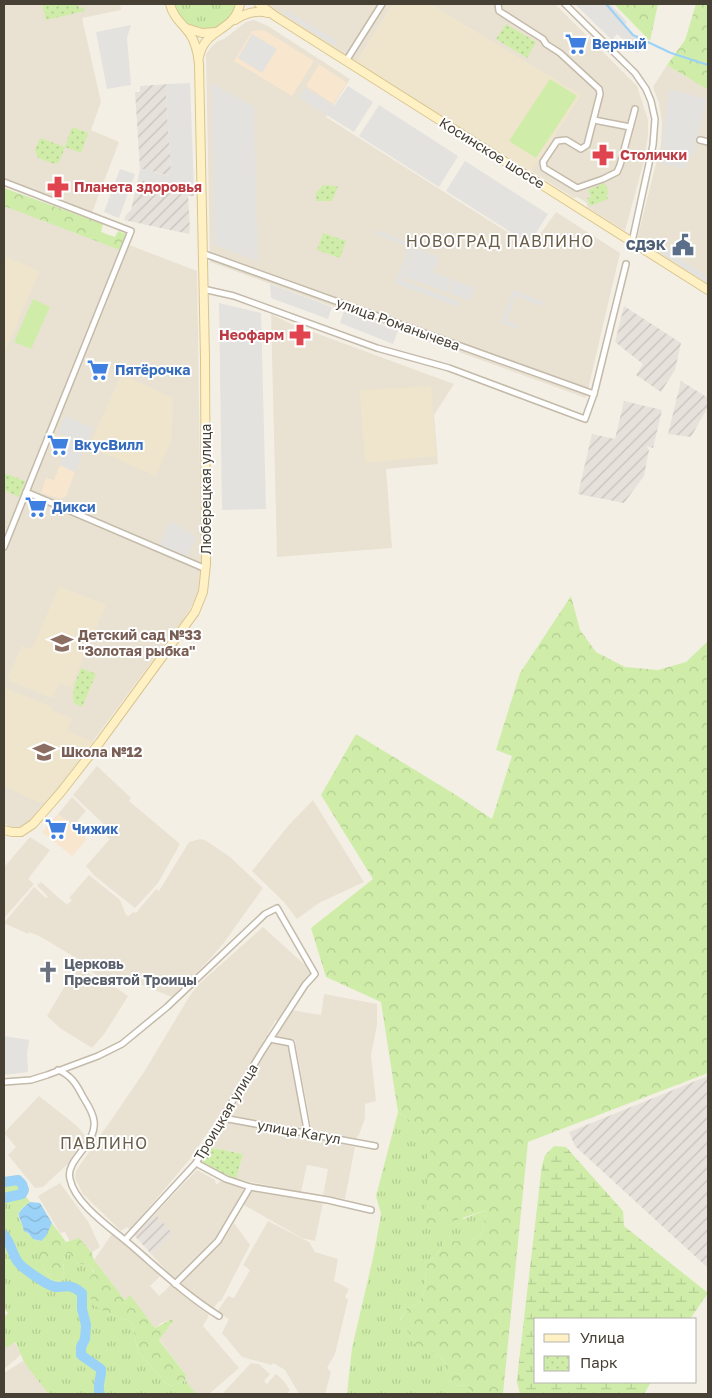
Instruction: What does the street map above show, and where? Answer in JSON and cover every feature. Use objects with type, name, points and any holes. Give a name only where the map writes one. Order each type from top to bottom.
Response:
[{"type":"main road","points":[[170,4],[174,14],[190,34],[195,45],[199,64]]},
{"type":"main road","points":[[199,64],[200,53],[204,43],[210,36],[225,27],[236,14],[240,4]]},
{"type":"main road","name":"Косинское шоссе","points":[[259,4],[275,16],[708,290]]},
{"type":"main road","name":"Косинское шоссе","points":[[225,27],[242,15],[255,12],[265,12],[275,16]]},
{"type":"main road","points":[[182,25],[194,32],[202,33],[209,33],[225,27]]},
{"type":"main road","name":"Люберецкая улица","points":[[4,830],[21,832],[33,824],[80,768],[195,612],[204,592],[206,568],[199,64]]},
{"type":"street","points":[[346,61],[382,4]]},
{"type":"street","points":[[498,4],[499,11],[560,52],[600,89],[589,143],[586,148],[581,149],[566,140],[557,141],[543,162],[544,168],[577,188],[604,179],[617,172],[635,109]]},
{"type":"street","points":[[565,4],[635,73],[646,89],[656,119],[654,145],[632,242]]},
{"type":"street","points":[[594,120],[630,127]]},
{"type":"street","points":[[700,140],[708,142]]},
{"type":"street","points":[[4,182],[130,231],[4,547]]},
{"type":"street","name":"улица Романычева","points":[[202,253],[594,394],[585,419],[448,368],[377,348],[234,296],[203,289]]},
{"type":"street","points":[[594,394],[626,264]]},
{"type":"street","points":[[26,492],[206,568]]},
{"type":"street","name":"Троицкая улица","points":[[58,1070],[109,1051],[136,1033],[167,1007],[270,911],[277,908],[315,974],[305,985],[270,1039],[196,1163],[125,1240]]},
{"type":"street","points":[[270,1039],[291,1043],[308,1134]]},
{"type":"street","points":[[4,1082],[31,1080],[58,1070],[67,1074],[77,1086],[90,1109],[94,1122],[91,1139],[70,1169],[70,1181],[83,1202],[98,1218],[194,1300],[219,1316]]},
{"type":"street","name":"улица Кагул","points":[[223,1118],[375,1146]]},
{"type":"street","points":[[196,1163],[226,1179],[250,1187],[311,1197],[370,1210]]},
{"type":"street","points":[[175,1284],[218,1241],[250,1187]]},
{"type":"shaded area","points":[[4,4],[120,4],[121,10],[82,18],[101,102],[91,130],[119,142],[90,218],[4,186]]},
{"type":"shaded area","points":[[265,4],[393,4],[356,63]]},
{"type":"shaded area","points":[[393,4],[430,4],[581,95],[531,171],[356,63]]},
{"type":"shaded area","points":[[430,4],[555,4],[637,86],[648,120],[648,135],[644,161],[625,231],[587,207],[587,203],[577,197],[574,198],[531,171],[580,96]]},
{"type":"shaded area","points":[[575,4],[610,4],[627,22],[624,26],[644,45],[637,53],[617,34],[612,40]]},
{"type":"shaded area","points":[[286,10],[337,41],[334,45],[284,14]]},
{"type":"shaded area","points":[[254,20],[268,26],[350,79],[326,117],[531,247],[556,212],[620,253],[586,398],[210,262],[206,54],[218,41],[224,39],[246,22]]},
{"type":"shaded area","points":[[131,25],[127,38],[131,85],[107,89],[96,32]]},
{"type":"shaded area","points":[[264,30],[314,61],[292,96],[234,61],[252,31]]},
{"type":"shaded area","points":[[252,34],[277,49],[262,73],[238,58]]},
{"type":"shaded area","points":[[319,64],[347,83],[333,104],[306,86]]},
{"type":"shaded area","points":[[667,65],[708,90],[708,284],[637,239],[661,144],[662,123],[659,103],[653,87]]},
{"type":"shaded area","points":[[190,83],[194,190],[186,191],[138,179],[140,169],[153,169],[153,172],[169,176],[171,171],[166,96],[169,84]]},
{"type":"shaded area","points":[[211,83],[254,107],[258,261],[215,245]]},
{"type":"shaded area","points":[[169,84],[166,96],[171,171],[169,176],[152,171],[153,169],[140,169],[135,92],[140,92],[140,86]]},
{"type":"shaded area","points":[[348,86],[373,102],[354,132],[299,98],[305,88],[334,106]]},
{"type":"shaded area","points":[[669,89],[707,99],[693,157],[689,156],[685,169],[663,164],[666,149],[662,148]]},
{"type":"shaded area","points":[[379,105],[458,156],[439,187],[359,136]]},
{"type":"shaded area","points":[[465,161],[548,214],[529,244],[446,191]]},
{"type":"shaded area","points":[[120,169],[135,174],[119,218],[104,212]]},
{"type":"shaded area","points":[[138,179],[186,191],[194,190],[194,196],[188,196],[189,234],[124,220],[131,210]]},
{"type":"shaded area","points":[[4,197],[197,271],[201,534],[201,575],[198,594],[182,621],[47,803],[26,824],[16,828],[4,822]]},
{"type":"shaded area","points":[[377,230],[415,245],[402,280],[460,302],[458,307],[395,283],[409,247],[375,234]]},
{"type":"shaded area","points":[[649,239],[708,277],[708,283],[646,244]]},
{"type":"shaded area","points":[[415,248],[439,257],[433,272],[452,279],[447,292],[404,277]]},
{"type":"shaded area","points":[[4,256],[40,271],[4,354]]},
{"type":"shaded area","points":[[453,280],[475,288],[470,301],[449,293]]},
{"type":"shaded area","points":[[270,284],[332,307],[328,319],[271,298]]},
{"type":"shaded area","points":[[513,290],[544,302],[542,306],[516,296],[507,320],[518,325],[517,329],[501,323]]},
{"type":"shaded area","points":[[219,303],[261,313],[266,509],[222,510]]},
{"type":"shaded area","points":[[624,306],[681,343],[675,370],[661,392],[636,375],[643,364],[615,342]]},
{"type":"shaded area","points":[[344,311],[398,331],[393,344],[340,323]]},
{"type":"shaded area","points":[[271,314],[291,324],[454,384],[434,415],[438,464],[386,469],[392,548],[277,557]]},
{"type":"shaded area","points":[[121,374],[173,398],[172,439],[156,476],[89,447]]},
{"type":"shaded area","points":[[681,381],[708,398],[708,407],[691,437],[668,434]]},
{"type":"shaded area","points":[[431,386],[436,456],[365,463],[360,390]]},
{"type":"shaded area","points":[[624,401],[662,410],[653,448],[646,446],[649,450],[644,476],[624,503],[578,494],[592,434],[615,439]]},
{"type":"shaded area","points":[[65,416],[93,428],[75,472],[60,465],[69,442],[64,434],[58,433]]},
{"type":"shaded area","points":[[60,465],[75,472],[66,496],[61,499],[41,493],[46,478],[54,480]]},
{"type":"shaded area","points":[[170,521],[196,537],[187,558],[159,545]]},
{"type":"shaded area","name":"Детский сад №33 \"Золотая рыбка\"","points":[[59,586],[106,605],[71,687],[59,683],[52,698],[10,681],[8,677],[22,646],[32,649]]},
{"type":"shaded area","name":"Школа №12","points":[[5,688],[52,707],[53,711],[72,718],[67,731],[93,742],[45,802],[38,802],[4,786]]},
{"type":"shaded area","points":[[97,766],[131,798],[129,801],[180,844],[158,883],[135,908],[95,876],[86,866],[110,839],[105,835],[109,829],[73,795]]},
{"type":"shaded area","points":[[72,797],[86,811],[73,826],[58,814]]},
{"type":"shaded area","points":[[313,800],[364,882],[319,903],[297,919],[284,902],[252,871],[288,826]]},
{"type":"shaded area","points":[[58,814],[87,839],[72,856],[42,832]]},
{"type":"shaded area","points":[[30,837],[50,850],[28,879],[34,884],[4,918],[4,865]]},
{"type":"shaded area","points":[[200,839],[205,840],[230,857],[263,888],[223,944],[172,997],[114,974],[106,982],[78,959],[41,937],[29,932],[28,934],[4,923],[34,887],[46,898],[48,897],[37,885],[41,882],[67,905],[72,900],[69,898],[89,875],[120,900],[126,915],[129,916],[133,912],[136,913],[156,889],[159,891],[189,842]]},
{"type":"shaded area","points":[[263,927],[305,965],[310,973],[278,1020],[275,1021],[233,1095],[190,1159],[130,1230],[127,1227],[121,1231],[83,1194],[75,1178],[76,1171],[144,1072],[189,997],[199,984]]},
{"type":"shaded area","points":[[78,964],[94,978],[118,989],[128,996],[105,1033],[92,1048],[60,1028],[47,1016]]},
{"type":"shaded area","points":[[324,994],[377,1004],[377,1025],[371,1055],[376,1101],[365,1104],[365,1118],[359,1135],[355,1139],[312,1132],[295,1040],[276,1037],[291,1010],[321,1015]]},
{"type":"shaded area","points":[[4,1036],[29,1040],[27,1054],[28,1072],[4,1075]]},
{"type":"shaded area","points":[[270,1044],[286,1045],[289,1048],[304,1126],[301,1129],[231,1117],[230,1115]]},
{"type":"shaded area","points":[[708,1076],[708,1268],[575,1146],[569,1132]]},
{"type":"shaded area","points":[[39,1096],[77,1126],[87,1138],[74,1158],[43,1187],[35,1188],[8,1155],[16,1147],[4,1133]]},
{"type":"shaded area","points":[[228,1122],[355,1147],[345,1199],[323,1195],[328,1169],[307,1165],[301,1192],[236,1179],[243,1154],[208,1147],[224,1124]]},
{"type":"shaded area","points":[[197,1170],[215,1180],[216,1185],[221,1181],[242,1188],[244,1191],[217,1237],[175,1280],[152,1255],[172,1234],[155,1214]]},
{"type":"shaded area","points":[[60,1183],[89,1223],[100,1247],[80,1260],[65,1232],[60,1233],[38,1196]]},
{"type":"shaded area","points":[[251,1191],[323,1203],[315,1241],[302,1238],[244,1205]]},
{"type":"shaded area","points":[[155,1214],[173,1234],[152,1255],[134,1235]]},
{"type":"shaded area","points":[[268,1221],[309,1242],[315,1252],[338,1259],[334,1281],[349,1289],[345,1297],[348,1300],[335,1354],[327,1368],[331,1372],[325,1394],[299,1394],[285,1370],[273,1363],[272,1365],[242,1357],[222,1333],[229,1319],[217,1312],[228,1296],[234,1298],[250,1270],[243,1265]]},
{"type":"shaded area","points":[[234,1223],[250,1245],[221,1301],[213,1309],[180,1285],[223,1240]]},
{"type":"shaded area","points":[[112,1234],[160,1276],[150,1286],[159,1296],[171,1285],[209,1315],[203,1326],[239,1368],[209,1394],[196,1394],[185,1380],[186,1375],[159,1339],[173,1321],[172,1319],[161,1323],[155,1328],[130,1296],[125,1300],[94,1260]]},
{"type":"shaded area","points":[[14,1342],[22,1354],[4,1369],[4,1344],[7,1347]]},
{"type":"shaded area","points":[[23,1361],[48,1393],[4,1394],[4,1373]]},
{"type":"shaded area","points":[[251,1363],[259,1364],[270,1374],[264,1381],[267,1384],[276,1374],[283,1380],[290,1390],[287,1394],[222,1394]]},
{"type":"green space","points":[[42,4],[78,4],[79,8],[84,7],[85,11],[46,20]]},
{"type":"green space","points":[[174,4],[236,4],[231,15],[223,23],[214,28],[205,29],[196,28],[187,23],[179,15]]},
{"type":"green space","points":[[614,4],[658,4],[650,41]]},
{"type":"green space","points":[[696,4],[708,4],[708,90],[667,65],[685,40]]},
{"type":"green space","points":[[506,24],[536,42],[527,58],[496,39]]},
{"type":"green space","points":[[550,79],[577,96],[536,158],[509,141]]},
{"type":"green space","points":[[72,127],[88,133],[81,153],[65,147]]},
{"type":"green space","points":[[40,138],[65,147],[59,162],[55,164],[38,158],[35,150]]},
{"type":"green space","points":[[605,183],[609,193],[606,195],[608,199],[590,206],[587,198],[591,197],[588,190]]},
{"type":"green space","points":[[323,185],[338,186],[332,201],[316,201],[316,193]]},
{"type":"green space","points":[[4,188],[103,224],[101,232],[115,237],[118,231],[126,234],[120,250],[4,206]]},
{"type":"green space","points":[[323,233],[346,241],[340,258],[317,250]]},
{"type":"green space","points":[[33,299],[50,307],[31,349],[14,342]]},
{"type":"green space","points":[[4,473],[25,481],[19,497],[4,490]]},
{"type":"green space","points":[[571,596],[580,630],[596,652],[625,667],[658,670],[686,662],[708,641],[708,1073],[528,1142],[503,1394],[472,1394],[467,1386],[453,1385],[441,1374],[446,1364],[440,1356],[416,1348],[411,1336],[400,1321],[407,1308],[418,1305],[425,1290],[426,1266],[438,1253],[445,1241],[469,1241],[481,1235],[487,1210],[444,1224],[425,1224],[428,1160],[434,1138],[398,1112],[381,1002],[326,977],[311,928],[373,879],[321,795],[356,734],[492,819],[512,756],[496,750],[520,673]]},
{"type":"green space","points":[[81,668],[96,674],[82,707],[74,703],[73,698],[74,686]]},
{"type":"green space","points":[[398,1112],[435,1138],[428,1160],[463,1219],[487,1210],[481,1235],[469,1241],[445,1241],[438,1253],[426,1266],[425,1290],[418,1305],[407,1308],[400,1320],[417,1347],[440,1356],[446,1364],[442,1374],[453,1385],[467,1386],[472,1394],[347,1394],[352,1348],[381,1214],[376,1196]]},
{"type":"green space","points":[[554,1146],[566,1147],[623,1211],[624,1226],[708,1293],[691,1318],[534,1318],[534,1383],[650,1383],[644,1394],[520,1394],[517,1382],[518,1370],[542,1165],[545,1155]]},
{"type":"green space","points":[[208,1147],[243,1154],[236,1179],[204,1165],[202,1158]]},
{"type":"green space","points":[[15,1182],[30,1202],[20,1210],[18,1216],[29,1235],[41,1241],[42,1262],[52,1280],[62,1281],[65,1253],[69,1252],[77,1263],[91,1266],[107,1313],[132,1322],[138,1352],[167,1384],[173,1386],[185,1380],[196,1394],[46,1394],[48,1393],[24,1363],[15,1342],[6,1348],[4,1344],[4,1317],[8,1313],[4,1308],[4,1184]]},
{"type":"green space","points":[[52,1223],[66,1242],[79,1238],[92,1253],[94,1260],[125,1300],[130,1295],[155,1328],[172,1319],[173,1321],[159,1340],[186,1375],[185,1380],[173,1386],[167,1384],[138,1352],[132,1322],[107,1313],[92,1304],[87,1282],[94,1272],[91,1266],[77,1263],[69,1253],[65,1253],[62,1281],[52,1280],[42,1265],[39,1245]]},
{"type":"water","points":[[30,1202],[40,1203],[52,1223],[46,1236],[41,1241],[33,1239],[24,1231],[19,1217],[21,1210]]},
{"type":"waterway","points":[[606,4],[633,35],[671,53],[708,65]]},
{"type":"waterway","points":[[4,1182],[18,1180],[24,1190],[22,1194],[4,1198]]},
{"type":"waterway","points":[[4,1235],[14,1256],[20,1265],[28,1271],[54,1287],[68,1286],[82,1293],[82,1309],[86,1325],[81,1355],[101,1369],[100,1394]]},
{"type":"place","name":"Верный","points":[[576,44]]},
{"type":"place","name":"Столички","points":[[603,155]]},
{"type":"place","name":"Планета здоровья","points":[[58,187]]},
{"type":"place","name":"СДЭК","points":[[683,245]]},
{"type":"place","name":"Неофарм","points":[[300,335]]},
{"type":"place","name":"Пятёрочка","points":[[98,370]]},
{"type":"place","name":"ВкусВилл","points":[[58,445]]},
{"type":"place","name":"Дикси","points":[[36,507]]},
{"type":"place","name":"Детский сад №33 \"Золотая рыбка\"","points":[[62,643]]},
{"type":"place","name":"Школа №12","points":[[44,752]]},
{"type":"place","name":"Чижик","points":[[56,829]]},
{"type":"place","name":"Церковь Пресвятой Троицы","points":[[48,972]]},
{"type":"district","name":"НОВОГРАД ПАВЛИНО","points":[[500,241]]},
{"type":"district","name":"ПАВЛИНО","points":[[104,1143]]}]
